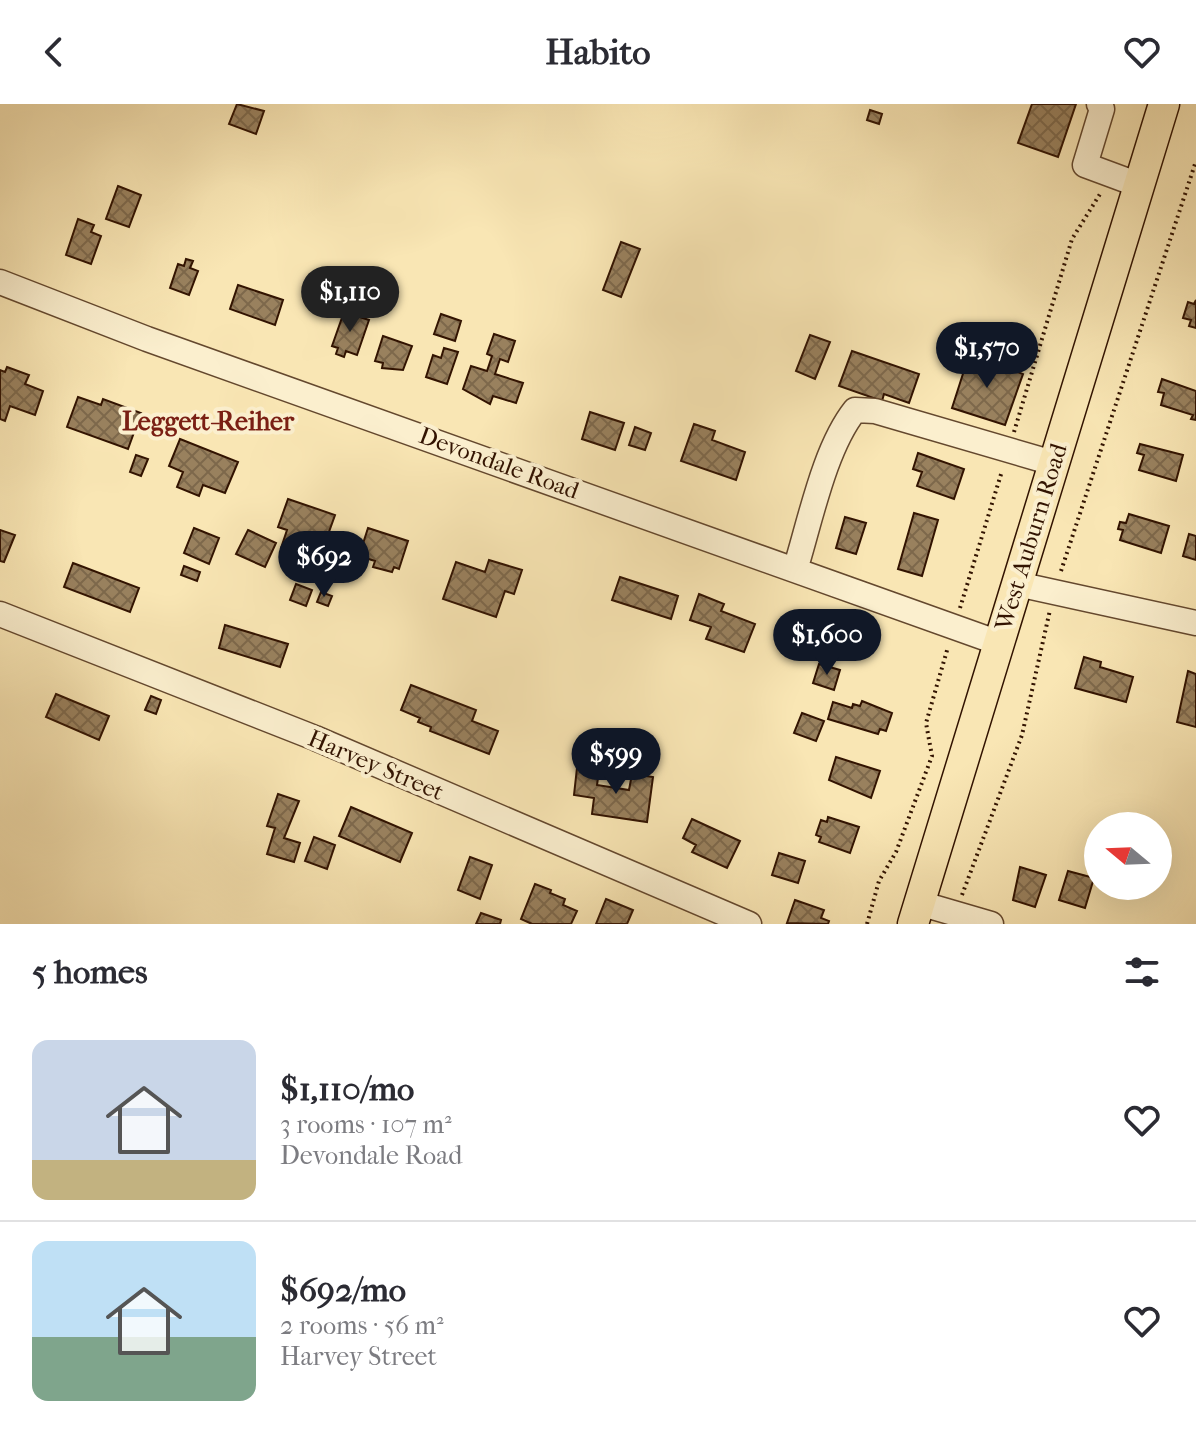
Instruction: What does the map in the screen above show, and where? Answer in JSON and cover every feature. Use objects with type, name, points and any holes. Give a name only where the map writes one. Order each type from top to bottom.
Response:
[{"type":"main road","name":"West Auburn Road","points":[[916,913],[1164,104]]},
{"type":"street","points":[[1099,104],[1102,109],[1085,165],[1139,185]]},
{"type":"street","name":"Devondale Road","points":[[0,282],[147,339],[999,643]]},
{"type":"street","points":[[795,570],[832,454],[843,427],[855,410],[875,411],[1053,463]]},
{"type":"street","points":[[1017,584],[1196,623]]},
{"type":"street","name":"Harvey Street","points":[[0,614],[315,738],[749,924]]},
{"type":"street","points":[[916,913],[955,914],[991,924]]},
{"type":"path","points":[[955,914],[1022,735],[1054,593],[1196,161]]},
{"type":"path","points":[[867,924],[879,881],[896,852],[932,756],[926,723],[1072,239],[1102,191]]},
{"type":"building","points":[[237,104],[264,111],[256,134],[229,124]]},
{"type":"building","points":[[1032,104],[1076,104],[1058,157],[1018,143]]},
{"type":"building","points":[[870,110],[882,114],[879,124],[867,120]]},
{"type":"building","points":[[118,186],[141,195],[129,227],[106,219]]},
{"type":"building","points":[[78,219],[94,225],[91,232],[101,236],[91,264],[66,255]]},
{"type":"building","points":[[621,242],[640,249],[621,297],[603,290]]},
{"type":"building","points":[[186,259],[193,261],[190,268],[198,271],[189,295],[170,288],[178,264],[184,266]]},
{"type":"building","points":[[238,285],[283,300],[275,325],[230,309]]},
{"type":"building","points":[[370,285],[389,290],[383,314],[364,308]]},
{"type":"building","points":[[1196,300],[1196,328],[1189,326],[1191,320],[1183,318],[1188,302],[1194,304]]},
{"type":"building","points":[[344,312],[369,320],[357,355],[346,351],[344,357],[336,354],[338,348],[332,346]]},
{"type":"building","points":[[441,314],[461,321],[455,341],[434,334]]},
{"type":"building","points":[[494,334],[515,341],[508,362],[500,359],[495,374],[523,383],[516,403],[493,396],[490,404],[463,389],[471,366],[487,371],[492,356],[487,354]]},
{"type":"building","points":[[810,335],[830,342],[815,379],[796,371]]},
{"type":"building","points":[[383,336],[412,346],[403,370],[382,368],[383,363],[375,361]]},
{"type":"building","points":[[444,348],[458,352],[447,384],[426,377],[433,355],[441,358]]},
{"type":"building","points":[[852,351],[919,374],[909,403],[884,394],[882,401],[839,386]]},
{"type":"building","points":[[969,355],[1023,374],[1005,425],[952,408]]},
{"type":"building","points":[[7,367],[29,375],[25,384],[43,391],[35,415],[10,406],[5,421],[0,419],[0,370],[5,372]]},
{"type":"building","points":[[1162,379],[1196,391],[1196,420],[1191,419],[1193,415],[1161,405],[1164,393],[1158,392]]},
{"type":"building","points":[[78,397],[101,405],[103,399],[141,413],[128,449],[67,427]]},
{"type":"building","points":[[590,412],[624,423],[615,450],[582,439]]},
{"type":"building","points":[[694,424],[715,431],[712,440],[745,452],[736,480],[681,461]]},
{"type":"building","points":[[635,427],[651,433],[645,450],[629,445]]},
{"type":"building","points":[[180,439],[238,462],[225,493],[203,485],[199,496],[177,487],[183,472],[169,466]]},
{"type":"building","points":[[1140,444],[1183,455],[1176,481],[1139,470],[1144,455],[1137,453]]},
{"type":"building","points":[[918,453],[964,469],[954,499],[917,486],[922,472],[913,469]]},
{"type":"building","points":[[136,455],[148,459],[141,476],[130,472]]},
{"type":"building","points":[[288,499],[335,515],[325,543],[303,535],[297,553],[281,548],[287,530],[278,527]]},
{"type":"building","points":[[914,513],[938,520],[922,576],[898,569]]},
{"type":"building","points":[[1129,514],[1169,526],[1161,553],[1120,540],[1123,530],[1118,529],[1120,522],[1126,523]]},
{"type":"building","points":[[845,517],[866,523],[856,554],[836,548]]},
{"type":"building","points":[[194,528],[219,538],[209,564],[184,553]]},
{"type":"building","points":[[368,528],[408,541],[399,569],[394,567],[392,572],[373,567],[375,561],[359,556]]},
{"type":"building","points":[[0,530],[15,535],[4,562],[0,561]]},
{"type":"building","points":[[248,530],[276,543],[265,567],[236,554]]},
{"type":"building","points":[[1189,534],[1196,536],[1196,560],[1183,556]]},
{"type":"building","points":[[489,560],[522,570],[514,594],[505,591],[496,617],[443,599],[456,562],[485,572]]},
{"type":"building","points":[[73,563],[139,588],[130,612],[64,587]]},
{"type":"building","points":[[184,566],[200,572],[197,581],[181,575]]},
{"type":"building","points":[[620,577],[678,596],[671,619],[612,600]]},
{"type":"building","points":[[296,584],[312,590],[306,606],[290,600]]},
{"type":"building","points":[[321,592],[332,596],[328,606],[317,602]]},
{"type":"building","points":[[699,594],[724,604],[721,611],[755,624],[744,652],[706,639],[711,627],[690,620]]},
{"type":"building","points":[[225,625],[288,644],[280,667],[219,648]]},
{"type":"building","points":[[1084,657],[1101,662],[1100,667],[1133,677],[1126,702],[1075,688]]},
{"type":"building","points":[[819,664],[840,670],[834,690],[813,683]]},
{"type":"building","points":[[1188,671],[1196,674],[1196,727],[1177,722]]},
{"type":"building","points":[[411,685],[476,710],[472,721],[498,731],[489,754],[430,731],[431,727],[418,722],[420,718],[401,710]]},
{"type":"building","points":[[56,694],[109,716],[99,740],[46,717]]},
{"type":"building","points":[[151,696],[161,700],[156,714],[145,710]]},
{"type":"building","points":[[862,701],[892,713],[886,731],[880,729],[878,734],[828,719],[833,702],[852,708],[853,704],[860,706]]},
{"type":"building","points":[[802,713],[824,721],[816,741],[794,733]]},
{"type":"building","points":[[836,757],[880,771],[871,798],[829,780]]},
{"type":"building","points":[[577,768],[599,771],[597,785],[629,790],[632,774],[653,777],[647,822],[592,814],[594,798],[574,795]]},
{"type":"building","points":[[278,794],[299,801],[284,838],[300,843],[294,862],[267,854],[275,828],[267,826]]},
{"type":"building","points":[[351,807],[412,833],[400,862],[339,836]]},
{"type":"building","points":[[828,817],[859,827],[850,853],[819,842],[821,837],[816,835],[821,820],[827,822]]},
{"type":"building","points":[[692,819],[740,841],[727,868],[692,852],[696,845],[683,838]]},
{"type":"building","points":[[314,837],[335,845],[327,869],[305,861]]},
{"type":"building","points":[[779,853],[805,861],[798,883],[772,875]]},
{"type":"building","points":[[470,857],[492,865],[480,899],[458,890]]},
{"type":"building","points":[[1020,867],[1046,875],[1035,907],[1013,900]]},
{"type":"building","points":[[1068,871],[1084,875],[1084,900],[1087,900],[1085,908],[1059,900]]},
{"type":"building","points":[[535,884],[565,899],[563,905],[577,911],[571,924],[532,924],[521,919]]},
{"type":"building","points":[[606,899],[633,910],[627,924],[596,924]]},
{"type":"building","points":[[795,900],[824,910],[821,918],[829,921],[828,924],[787,923]]},
{"type":"building","points":[[481,913],[501,920],[500,924],[476,924]]},
{"type":"district","name":"Leggett-Reiher","points":[[208,421]]}]
